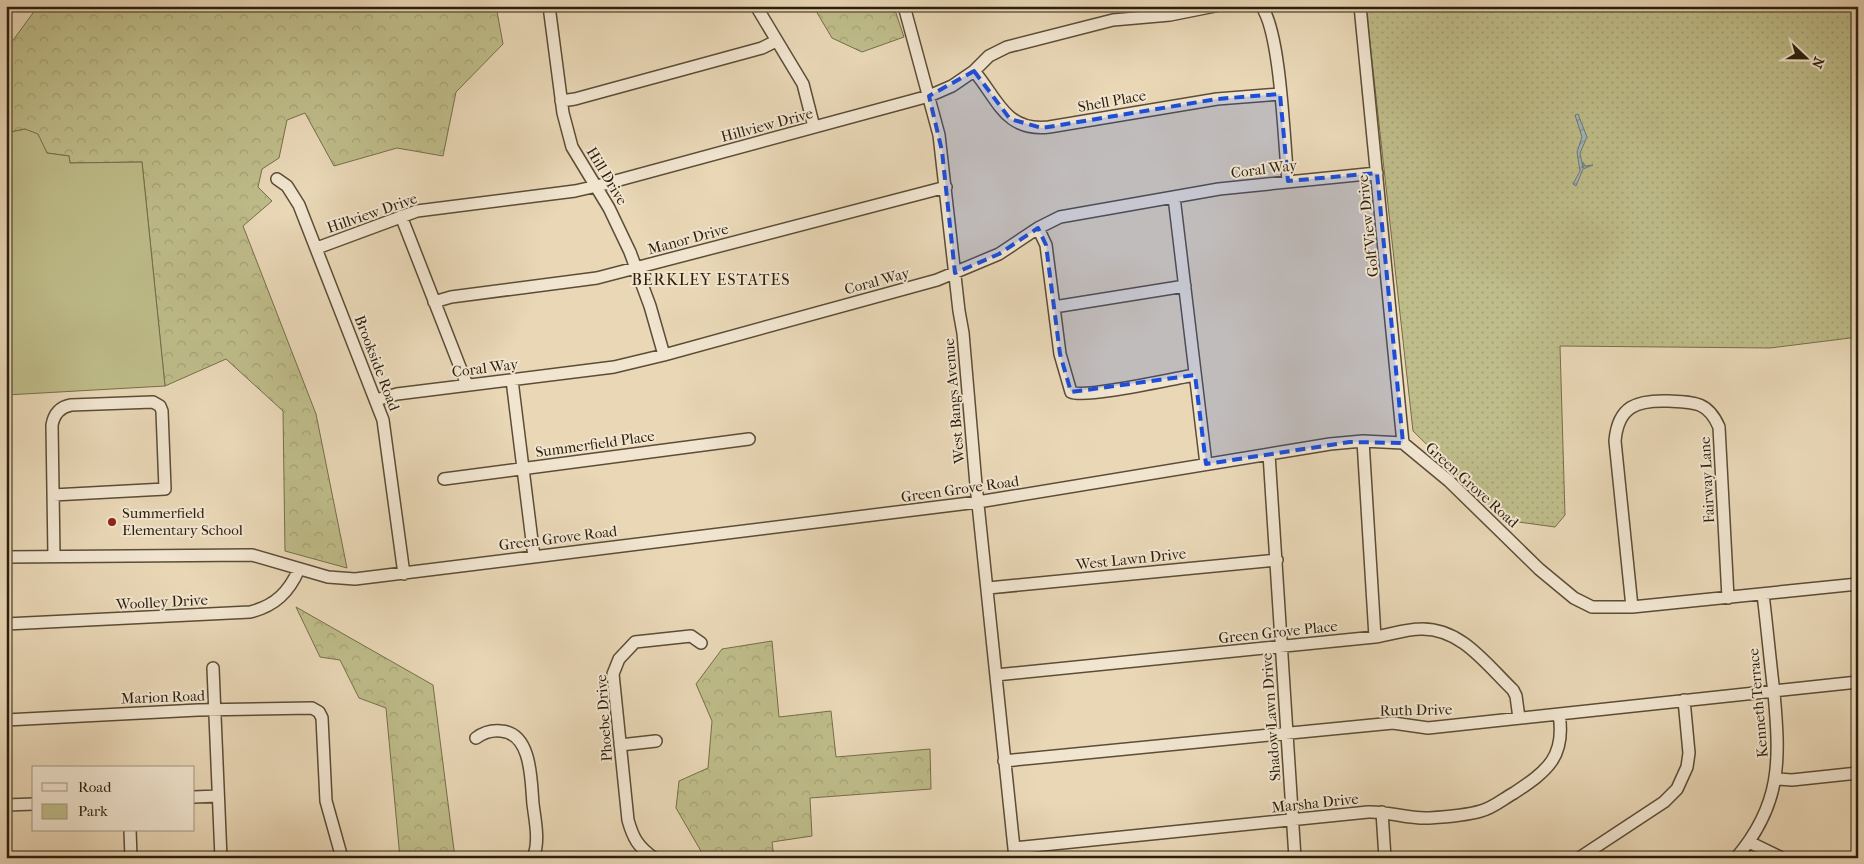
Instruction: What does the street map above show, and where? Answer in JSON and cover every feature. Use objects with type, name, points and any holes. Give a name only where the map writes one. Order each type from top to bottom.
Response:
[{"type":"street","name":"Hill Drive","points":[[549,6],[561,101],[572,147],[597,186],[637,268],[664,355]]},
{"type":"street","points":[[756,6],[803,84],[814,127]]},
{"type":"street","name":"West Bangs Avenue","points":[[904,6],[941,143],[963,333],[978,502],[1015,853]]},
{"type":"street","name":"Hillview Drive","points":[[317,248],[417,211],[575,191],[929,96],[952,86],[974,71],[989,56],[1007,46],[1145,12],[1215,6]]},
{"type":"street","points":[[1261,6],[1267,14],[1274,37],[1288,180]]},
{"type":"street","name":"Golf View Drive","points":[[1360,6],[1403,443]]},
{"type":"street","points":[[561,101],[583,97],[762,48],[776,41]]},
{"type":"street","name":"Shell Place","points":[[974,71],[1004,113],[1015,121],[1032,128],[1049,127],[1217,99],[1280,94]]},
{"type":"street","name":"Coral Way","points":[[376,400],[398,394],[614,367],[664,355],[937,280],[999,254],[1038,228],[1060,217],[1288,180],[1377,172]]},
{"type":"street","name":"Brookside Road","points":[[276,179],[286,186],[294,196],[317,248],[376,400],[385,433],[404,574]]},
{"type":"street","name":"Manor Drive","points":[[434,302],[451,297],[597,278],[946,187]]},
{"type":"street","points":[[1174,197],[1206,464]]},
{"type":"street","points":[[401,216],[467,385]]},
{"type":"street","points":[[1038,228],[1046,245],[1060,354],[1072,392],[1077,394],[1092,392],[1195,375]]},
{"type":"street","points":[[1054,307],[1185,286]]},
{"type":"street","points":[[512,380],[534,557]]},
{"type":"street","name":"Fairway Lane","points":[[1632,608],[1615,441],[1620,419],[1637,404],[1647,401],[1696,402],[1714,417],[1719,427],[1728,598]]},
{"type":"street","points":[[53,495],[165,488],[162,410],[160,406],[152,402],[71,405],[61,409],[53,418],[52,425],[53,495],[54,556]]},
{"type":"street","name":"Summerfield Place","points":[[444,479],[749,439]]},
{"type":"street","points":[[1363,441],[1375,637]]},
{"type":"street","name":"Green Grove Road","points":[[6,557],[252,555],[299,569],[347,580],[978,502],[1206,464],[1363,441],[1403,443],[1449,481],[1539,569],[1574,598],[1592,607],[1632,608],[1858,584]]},
{"type":"street","name":"Shadow Lawn Drive","points":[[1270,454],[1295,858]]},
{"type":"street","name":"West Lawn Drive","points":[[988,588],[1277,560]]},
{"type":"street","name":"Woolley Drive","points":[[6,624],[250,612],[270,605],[283,596],[290,588],[299,569]]},
{"type":"street","name":"Kenneth Terrace","points":[[1736,858],[1749,842],[1765,815],[1777,779],[1779,744],[1763,594]]},
{"type":"street","name":"Green Grove Place","points":[[996,675],[1375,637],[1422,629],[1440,631],[1454,636],[1466,644],[1513,690],[1516,696],[1518,718]]},
{"type":"street","name":"Phoebe Drive","points":[[654,858],[642,850],[632,836],[628,820],[613,674],[624,652],[635,642],[691,636],[701,643]]},
{"type":"street","points":[[213,668],[221,858]]},
{"type":"street","name":"Ruth Drive","points":[[1004,761],[1393,723],[1428,728],[1858,682]]},
{"type":"street","points":[[1579,858],[1664,802],[1677,789],[1687,766],[1689,753],[1684,700]]},
{"type":"street","name":"Marion Road","points":[[6,720],[215,710],[312,708],[319,712],[323,726],[326,801],[342,858]]},
{"type":"street","name":"Marsha Drive","points":[[1015,853],[1293,820],[1382,812],[1426,818],[1474,813],[1492,807],[1541,774],[1551,764],[1561,738],[1559,714]]},
{"type":"street","points":[[476,738],[493,730],[506,731],[516,736],[524,748],[530,772],[536,838],[533,858]]},
{"type":"street","points":[[620,744],[656,741]]},
{"type":"street","points":[[1777,779],[1792,780],[1858,773]]},
{"type":"street","points":[[195,797],[218,796]]},
{"type":"street","points":[[6,806],[32,804]]},
{"type":"street","points":[[1382,812],[1385,858]]},
{"type":"street","points":[[130,832],[131,858]]},
{"type":"street","points":[[1749,842],[1782,858]]},
{"type":"highlighted area","points":[[974,71],[1010,119],[1042,128],[1217,99],[1280,94],[1288,181],[1377,173],[1403,443],[1350,442],[1206,464],[1195,375],[1071,392],[1060,354],[1046,245],[1038,228],[999,254],[955,273],[942,151],[929,96]]},
{"type":"green space","points":[[38,6],[75,6],[84,12],[88,6],[496,6],[503,44],[456,92],[443,156],[397,148],[334,166],[305,113],[287,120],[279,158],[262,169],[258,187],[272,201],[243,226],[316,414],[347,568],[285,551],[283,411],[226,359],[165,386],[142,162],[70,163],[69,156],[47,153],[25,129],[6,133],[6,42],[11,43]]},
{"type":"green space","points":[[813,6],[874,6],[896,13],[904,37],[862,52],[832,38]]},
{"type":"green space","points":[[1366,6],[1858,6],[1858,337],[1770,348],[1560,346],[1565,515],[1555,527],[1504,520],[1413,431]]},
{"type":"green space","points":[[25,129],[38,134],[47,153],[69,156],[70,163],[142,162],[165,386],[6,395],[6,133]]},
{"type":"green space","points":[[296,607],[433,685],[455,858],[400,858],[386,708],[359,698],[340,660],[320,657]]},
{"type":"green space","points":[[772,641],[779,717],[831,711],[836,757],[930,749],[931,789],[810,798],[812,836],[772,842],[774,858],[705,858],[676,808],[679,781],[708,768],[712,721],[696,684],[722,649]]},
{"type":"water","points":[[1578,114],[1587,137],[1580,153],[1583,168],[1583,162],[1585,166],[1593,165],[1583,169],[1576,186],[1573,184],[1580,171],[1577,152],[1582,137],[1575,115]]},
{"type":"place","name":"Summerfield Elementary School","points":[[112,522]]},
{"type":"district","name":"BERKLEY ESTATES","points":[[711,279]]}]
